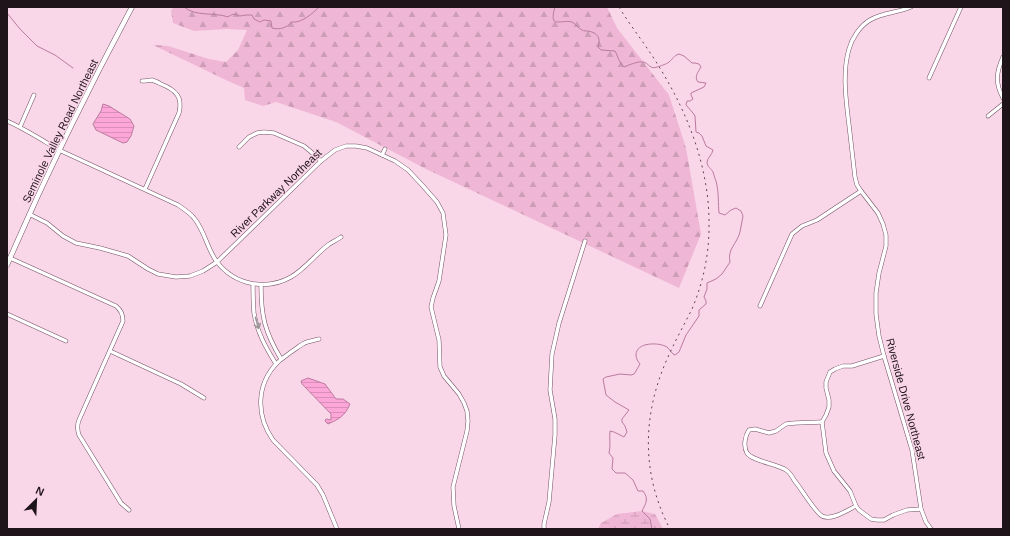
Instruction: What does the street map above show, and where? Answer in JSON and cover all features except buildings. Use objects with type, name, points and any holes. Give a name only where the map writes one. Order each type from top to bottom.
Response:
[{"type":"street","name":"Seminole Valley Road Northeast","points":[[7,265],[59,150],[132,7]]},
{"type":"street","name":"Riverside Drive Northeast","points":[[911,7],[878,16],[870,20],[857,32],[849,48],[846,66],[845,89],[857,185],[878,213],[886,235],[886,246],[879,273],[876,293],[876,314],[879,336],[912,450],[920,510],[931,529]]},
{"type":"street","points":[[929,78],[961,7]]},
{"type":"street","points":[[1003,58],[997,73],[997,79],[999,91],[1003,98]]},
{"type":"street","points":[[142,81],[154,80],[171,88],[180,100],[179,113],[145,188]]},
{"type":"street","points":[[20,127],[34,95]]},
{"type":"street","points":[[988,116],[1003,104]]},
{"type":"street","points":[[7,121],[59,150],[178,204],[194,218],[217,262],[235,278],[244,282],[261,285],[273,284],[292,277],[302,270],[328,245],[341,238]]},
{"type":"street","points":[[239,147],[249,137],[257,133],[274,133],[304,146],[321,161]]},
{"type":"street","name":"River Parkway Northeast","points":[[29,214],[47,223],[63,236],[76,242],[128,256],[158,274],[176,277],[190,276],[203,271],[217,262],[321,161],[335,150],[346,146],[367,148],[395,161],[408,170],[437,202],[443,213],[446,235],[439,281],[431,307],[439,340],[440,367],[444,376],[459,394],[467,411],[467,431],[453,487],[454,506],[459,529]]},
{"type":"street","points":[[382,155],[385,149]]},
{"type":"street","points":[[760,306],[792,234],[802,226],[817,220],[861,191]]},
{"type":"street","points":[[544,529],[549,502],[555,435],[555,419],[550,390],[552,354],[559,323],[585,241]]},
{"type":"street","points":[[10,258],[116,306],[123,314],[123,321],[79,420],[77,431],[78,435],[121,503],[129,510]]},
{"type":"street","points":[[253,284],[254,313],[257,326],[267,351],[276,364]]},
{"type":"street","points":[[261,285],[264,323],[268,336],[281,359]]},
{"type":"street","points":[[7,314],[66,341]]},
{"type":"street","points":[[319,339],[305,342],[276,364],[270,371],[262,390],[260,400],[262,421],[267,431],[273,440],[318,485],[337,529]]},
{"type":"street","points":[[110,351],[181,384],[204,398]]},
{"type":"street","points":[[884,356],[852,366],[843,366],[830,372],[826,382],[829,400],[828,407],[822,422],[826,453],[834,471],[850,491],[856,506],[863,514],[877,520],[884,520],[907,510],[920,510]]},
{"type":"street","points":[[822,422],[786,424],[776,431],[769,433],[755,429],[749,430],[745,439],[747,453],[752,458],[778,466],[787,471],[801,488],[815,510],[823,516],[832,517],[856,506]]},
{"type":"green space","points":[[174,7],[607,7],[617,28],[669,95],[686,148],[701,234],[679,288],[426,169],[336,122],[276,102],[263,106],[245,100],[244,88],[153,45],[168,46],[209,59],[226,62],[238,50],[247,30],[227,29],[194,31],[173,23],[171,10]]},
{"type":"green space","points":[[642,511],[655,514],[663,529],[598,529],[601,523],[617,514]]},
{"type":"shaded area","points":[[103,104],[130,119],[134,126],[131,136],[127,142],[123,143],[96,130],[93,124],[101,111]]},
{"type":"shaded area","points":[[308,378],[325,384],[336,399],[343,399],[350,404],[341,417],[328,424],[325,421],[326,419],[331,420],[331,414],[302,384],[301,381]]},
{"type":"waterway","points":[[184,7],[194,12],[228,17],[234,14],[240,16],[252,15],[254,19],[260,22],[264,20],[271,21],[272,28],[278,29],[285,27],[292,22],[303,20],[319,7]]},
{"type":"waterway","points":[[555,7],[553,14],[554,21],[572,22],[582,30],[594,33],[599,39],[598,47],[601,50],[615,51],[624,67],[641,62],[655,68],[668,63],[679,54],[684,56],[692,63],[699,64],[701,67],[696,78],[698,82],[706,83],[704,87],[691,93],[693,99],[687,101],[686,105],[695,116],[696,132],[702,136],[706,146],[713,150],[707,164],[713,172],[716,181],[719,213],[725,215],[736,208],[741,211],[743,216],[739,236],[731,250],[729,257],[730,262],[722,274],[716,279],[707,283],[707,289],[704,297],[706,304],[699,310],[699,316],[686,335],[679,352],[675,355],[667,347],[659,344],[644,345],[637,351],[636,357],[640,364],[634,374],[620,374],[603,379],[606,395],[629,410],[622,419],[627,432],[624,437],[610,431],[609,453],[613,458],[612,469],[616,473],[625,473],[633,480],[638,491],[643,491],[645,494],[646,503],[642,511],[650,519],[652,529]]},
{"type":"waterway","points":[[7,13],[37,46],[55,55],[73,68]]},
{"type":"railway","points":[[619,7],[669,83],[679,102],[695,142],[706,184],[709,227],[707,258],[692,309],[659,378],[653,400],[650,422],[648,444],[654,487],[670,529]]}]
